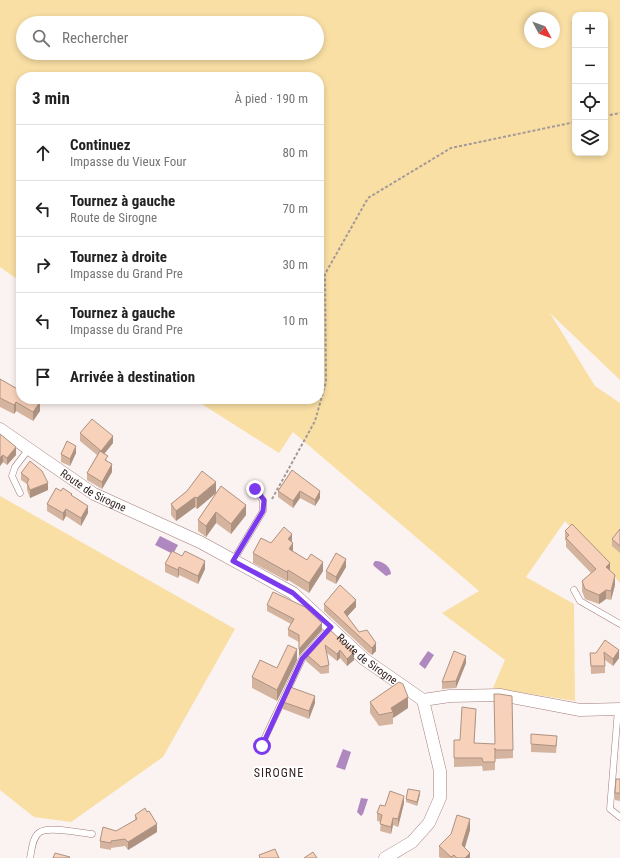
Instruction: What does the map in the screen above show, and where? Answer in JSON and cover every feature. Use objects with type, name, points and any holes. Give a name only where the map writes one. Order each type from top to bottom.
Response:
[{"type":"street","name":"Route de Sirogne","points":[[0,429],[28,450],[94,494],[200,542],[293,593],[364,659],[423,700]]},
{"type":"street","points":[[385,858],[412,842],[429,823],[440,798],[440,771],[423,700],[450,696],[500,695],[580,710],[619,709]]},
{"type":"lane","points":[[20,494],[12,476],[15,467],[28,450]]},
{"type":"lane","points":[[233,561],[263,511],[264,500],[255,489]]},
{"type":"lane","points":[[574,590],[580,601],[620,624]]},
{"type":"lane","points":[[262,746],[302,659],[331,627]]},
{"type":"lane","points":[[619,709],[610,809],[620,817]]},
{"type":"lane","points":[[30,858],[33,842],[39,832],[48,829],[92,834]]},
{"type":"path","points":[[608,115],[620,113]]},
{"type":"path","points":[[324,389],[326,382],[325,274],[368,198],[451,148],[572,123]]},
{"type":"path","points":[[263,511],[315,421],[320,404]]},
{"type":"shaded area","points":[[0,0],[620,0],[620,380],[550,313],[595,386],[620,403],[620,583],[565,521],[526,577],[574,604],[575,701],[493,688],[505,660],[442,613],[479,591],[293,432],[279,453],[202,404],[324,404],[324,72],[16,72],[16,278],[0,267]]},
{"type":"shaded area","points":[[0,496],[235,629],[163,757],[71,822],[34,817],[0,790]]},
{"type":"shaded area","points":[[160,536],[178,545],[173,554],[155,545]]},
{"type":"shaded area","points":[[375,561],[386,564],[391,571],[391,574],[386,576],[374,566],[373,564]]},
{"type":"shaded area","points":[[428,651],[434,655],[425,669],[419,664]]},
{"type":"shaded area","points":[[343,749],[351,752],[345,770],[336,767]]},
{"type":"shaded area","points":[[361,798],[368,799],[361,816],[357,812]]},
{"type":"building","points":[[0,379],[16,388],[16,402],[14,405],[0,398]]},
{"type":"building","points":[[19,404],[39,404],[33,412]]},
{"type":"building","points":[[92,419],[113,436],[101,451],[80,433]]},
{"type":"building","points":[[0,434],[16,447],[7,458],[3,455],[0,458]]},
{"type":"building","points":[[67,441],[76,446],[70,459],[61,454]]},
{"type":"building","points":[[100,451],[108,456],[105,460],[112,464],[102,482],[87,473]]},
{"type":"building","points":[[30,461],[42,471],[48,483],[30,490],[27,483],[29,479],[21,473]]},
{"type":"building","points":[[292,470],[320,491],[315,500],[300,491],[293,501],[278,491]]},
{"type":"building","points":[[202,471],[216,482],[197,498],[195,497],[176,511],[171,504],[187,491]]},
{"type":"building","points":[[221,486],[246,505],[231,524],[216,512],[206,526],[198,520]]},
{"type":"building","points":[[56,488],[61,491],[63,488],[88,506],[81,518],[66,509],[63,513],[47,504]]},
{"type":"building","points":[[572,524],[610,563],[606,567],[615,575],[611,591],[606,590],[599,595],[585,589],[582,581],[596,569],[566,538],[569,535],[565,531]]},
{"type":"building","points":[[284,527],[292,534],[288,539],[293,543],[289,549],[307,560],[311,554],[323,562],[309,583],[288,570],[287,572],[253,553],[261,538],[271,543]]},
{"type":"building","points":[[620,529],[620,546],[612,539]]},
{"type":"building","points":[[172,551],[182,556],[185,551],[205,561],[198,576],[179,567],[178,570],[165,564]]},
{"type":"building","points":[[336,553],[346,559],[336,577],[326,571]]},
{"type":"building","points":[[340,585],[356,600],[344,612],[359,632],[367,630],[376,643],[372,648],[324,604]]},
{"type":"building","points":[[273,592],[305,607],[322,623],[299,649],[299,635],[288,629],[294,619],[267,605]]},
{"type":"building","points":[[329,629],[354,652],[347,659],[340,650],[337,654],[325,645],[329,665],[321,667],[306,654]]},
{"type":"building","points":[[605,640],[619,650],[613,659],[604,652],[605,666],[591,666],[590,653],[596,653]]},
{"type":"building","points":[[288,645],[297,649],[277,690],[252,677],[260,660],[277,668]]},
{"type":"building","points":[[454,651],[466,656],[456,681],[442,682]]},
{"type":"building","points":[[399,682],[403,684],[408,697],[391,708],[393,712],[379,715],[370,702]]},
{"type":"building","points":[[290,687],[315,696],[309,711],[283,702]]},
{"type":"building","points":[[494,694],[512,696],[513,750],[495,750],[495,762],[483,762],[482,758],[454,758],[454,740],[460,740],[462,707],[476,709],[474,743],[495,744]]},
{"type":"building","points":[[531,734],[557,736],[556,746],[531,744]]},
{"type":"building","points":[[616,779],[620,779],[620,793],[615,793]]},
{"type":"building","points":[[408,789],[420,791],[417,802],[406,799]]},
{"type":"building","points":[[390,791],[404,796],[398,819],[393,818],[391,827],[380,824],[382,815],[377,813],[380,805],[385,806]]},
{"type":"building","points":[[145,808],[147,812],[149,811],[157,824],[128,842],[125,839],[111,841],[111,843],[100,841],[103,827],[116,831],[137,819],[135,815]]},
{"type":"building","points":[[457,815],[470,819],[462,845],[470,853],[465,858],[457,858],[454,855],[451,857],[439,846],[451,834]]},
{"type":"building","points":[[275,849],[279,858],[260,858],[259,855]]},
{"type":"building","points":[[313,852],[317,858],[304,858]]},
{"type":"building","points":[[55,853],[70,857],[53,858]]},
{"type":"district","name":"SIROGNE","points":[[279,773]]},
{"type":"route","points":[[255,489],[264,500],[263,511],[233,561],[293,593],[331,627],[302,659],[262,746]]}]
